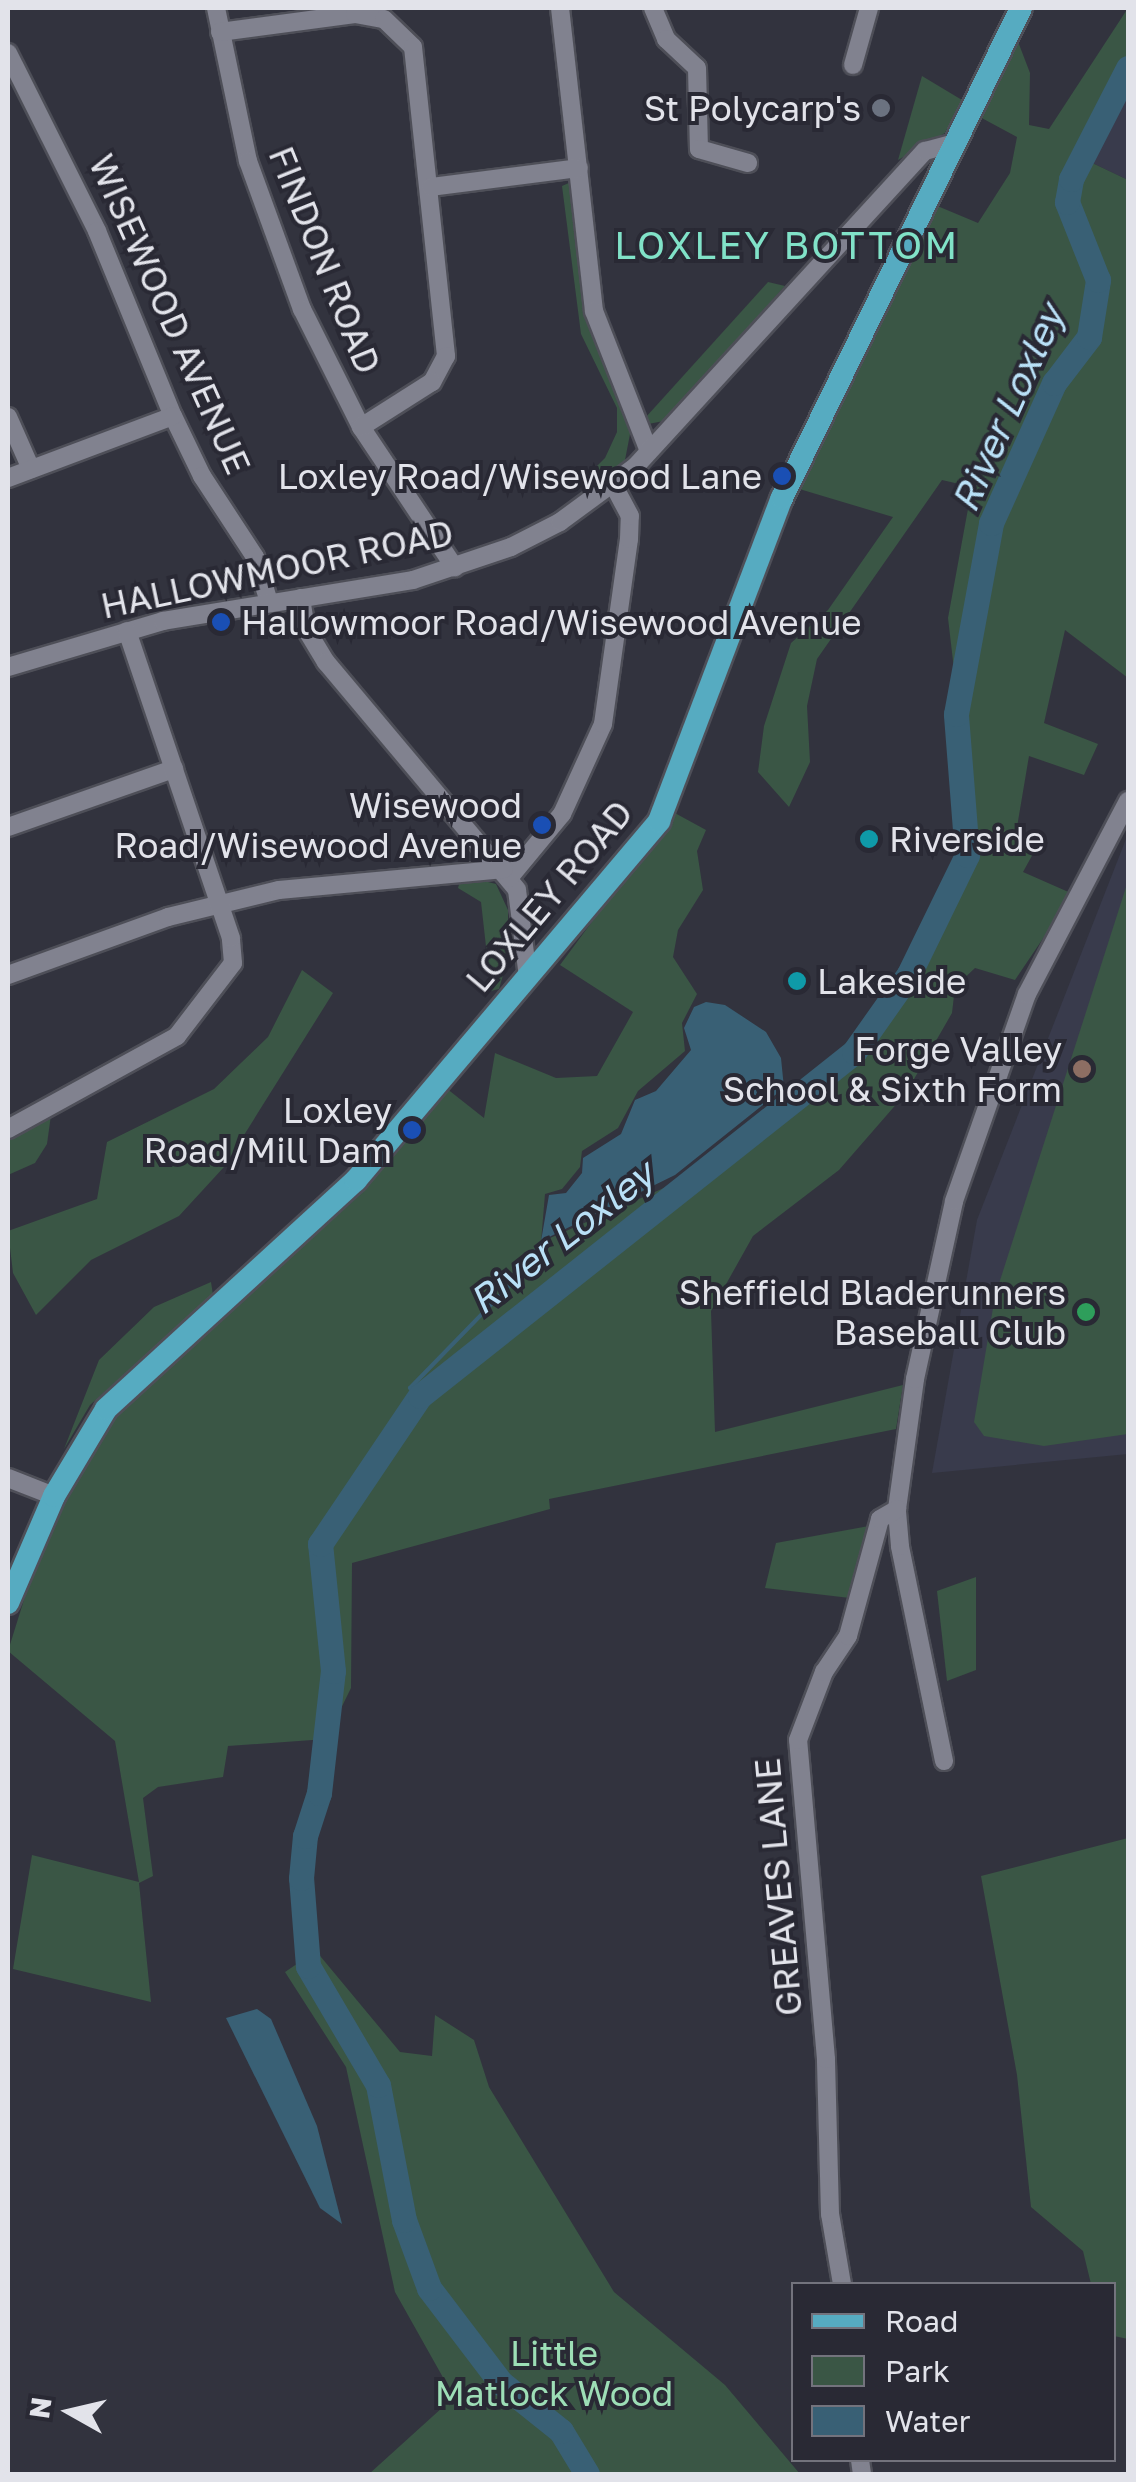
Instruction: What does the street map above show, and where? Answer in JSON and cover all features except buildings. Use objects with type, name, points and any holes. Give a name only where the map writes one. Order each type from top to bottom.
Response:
[{"type":"main road","name":"LOXLEY ROAD","points":[[8,1603],[54,1496],[106,1408],[356,1180],[642,846],[669,802],[767,533],[1021,8]]},
{"type":"street","name":"FINDON ROAD","points":[[216,8],[248,160],[273,235],[361,426],[455,568]]},
{"type":"street","points":[[560,8],[594,311],[650,451]]},
{"type":"street","points":[[653,8],[666,39],[696,68],[699,149],[748,164]]},
{"type":"street","points":[[852,65],[870,8]]},
{"type":"street","points":[[220,32],[355,14],[396,26],[416,60],[446,356],[432,382],[361,426]]},
{"type":"street","name":"WISEWOOD AVENUE","points":[[8,53],[97,231],[173,416],[202,476],[255,557],[269,602]]},
{"type":"street","name":"HALLOWMOOR ROAD","points":[[8,668],[127,631],[455,568],[511,548],[614,486],[926,152],[955,143]]},
{"type":"street","points":[[431,187],[579,168]]},
{"type":"street","points":[[8,478],[173,416]]},
{"type":"street","points":[[8,417],[31,469]]},
{"type":"street","points":[[8,975],[218,904],[326,882],[506,874],[562,814],[603,724],[629,539],[630,516],[614,486]]},
{"type":"street","points":[[301,598],[306,629],[326,662],[518,890],[528,977]]},
{"type":"street","points":[[8,1129],[183,1030],[233,963],[218,904],[127,631]]},
{"type":"street","points":[[8,828],[174,769]]},
{"type":"street","points":[[944,1761],[897,1509],[915,1379],[954,1201],[1027,994],[1128,801]]},
{"type":"street","points":[[8,1478],[54,1496]]},
{"type":"street","name":"GREAVES LANE","points":[[842,2282],[830,2214],[826,2059],[798,1740],[824,1672],[848,1636],[880,1519],[897,1509]]},
{"type":"shaded area","points":[[1128,87],[1128,180],[1088,161]]},
{"type":"shaded area","name":"Forge Valley School & Sixth Form","points":[[1128,834],[1128,1454],[932,1473],[977,1220]]},
{"type":"green space","points":[[1128,8],[1128,87],[1088,161],[1128,180],[1128,678],[1065,630],[1044,723],[1098,744],[1084,775],[1029,756],[1015,839],[1034,852],[1023,872],[1073,894],[1015,980],[975,968],[955,987],[952,1013],[906,1093],[839,1170],[753,1236],[711,1311],[715,1432],[903,1385],[896,1429],[549,1499],[550,1509],[352,1563],[351,1688],[326,1739],[228,1746],[223,1777],[158,1787],[143,1798],[153,1876],[139,1883],[151,2002],[13,1969],[32,1855],[139,1882],[115,1741],[8,1651],[37,1558],[78,1468],[112,1415],[352,1202],[446,1088],[484,1118],[495,1053],[556,1078],[597,1076],[633,1012],[560,965],[673,812],[706,830],[697,851],[703,890],[678,930],[673,957],[697,994],[682,1023],[685,1051],[638,1091],[618,1128],[582,1151],[580,1167],[562,1189],[545,1194],[541,1242],[682,1180],[778,1107],[813,1070],[848,1054],[913,967],[938,921],[969,798],[948,618],[972,487],[942,480],[817,659],[807,706],[810,762],[789,807],[758,772],[764,726],[791,643],[828,610],[893,517],[796,488],[935,205],[978,223],[1010,173],[1017,137],[978,116],[1017,39],[1030,73],[1029,125],[1049,129]]},
{"type":"green space","points":[[922,76],[962,100],[945,133],[898,160]]},
{"type":"green space","points":[[571,182],[589,315],[631,429],[625,460],[589,489],[583,480],[605,458],[617,432],[617,408],[581,334],[562,186]]},
{"type":"green space","points":[[768,282],[785,286],[664,421],[648,424],[646,417]]},
{"type":"green space","points":[[460,881],[496,884],[508,910],[508,958],[499,989],[491,991],[481,902],[458,888]]},
{"type":"green space","name":"Forge Valley School & Sixth Form","points":[[1128,881],[1128,1434],[1044,1446],[984,1436],[974,1422],[995,1296]]},
{"type":"green space","points":[[302,970],[333,993],[224,1167],[179,1216],[91,1260],[36,1315],[13,1273],[8,1231],[97,1199],[107,1142],[214,1089],[268,1037]]},
{"type":"green space","points":[[51,1115],[47,1144],[35,1163],[8,1175],[8,1136]]},
{"type":"green space","points":[[211,1282],[213,1295],[90,1405],[64,1449],[99,1360],[154,1307]]},
{"type":"green space","points":[[869,1526],[850,1598],[765,1588],[776,1543]]},
{"type":"green space","points":[[976,1577],[976,1670],[947,1681],[937,1591]]},
{"type":"green space","points":[[1128,1838],[1128,2339],[1116,2336],[1116,2282],[1091,2282],[1083,2251],[1031,2207],[1017,2075],[981,1876]]},
{"type":"green space","name":"Little Matlock Wood","points":[[316,1951],[400,2052],[432,2056],[435,2015],[474,2040],[489,2087],[614,2292],[725,2385],[800,2474],[369,2474],[454,2397],[395,2292],[346,2067],[285,1972]]},
{"type":"water","points":[[706,1002],[725,1005],[766,1032],[781,1058],[784,1088],[675,1175],[541,1241],[549,1195],[566,1193],[582,1173],[583,1158],[621,1134],[635,1100],[656,1091],[691,1050],[684,1028],[694,1007]]},
{"type":"water","points":[[257,2009],[271,2019],[317,2126],[342,2224],[320,2208],[226,2018]]},
{"type":"waterway","name":"River Loxley","points":[[587,2474],[561,2431],[501,2383],[429,2288],[404,2220],[378,2085],[308,1966],[301,1878],[305,1836],[319,1793],[333,1671],[320,1544],[420,1396],[854,1052],[909,974],[967,855],[956,714],[991,523],[1054,383],[1089,337],[1098,280],[1067,202],[1071,179],[1128,68]]},
{"type":"waterway","points":[[788,1092],[795,1100]]},
{"type":"waterway","points":[[420,1396],[410,1388],[517,1278],[541,1243]]},
{"type":"place","name":"St Polycarp's","points":[[881,108]]},
{"type":"place","name":"Loxley Road/Wisewood Lane","points":[[782,476]]},
{"type":"place","name":"Hallowmoor Road/Wisewood Avenue","points":[[221,622]]},
{"type":"place","name":"Wisewood Road/Wisewood Avenue","points":[[542,825]]},
{"type":"place","name":"Riverside","points":[[869,839]]},
{"type":"place","name":"Lakeside","points":[[797,981]]},
{"type":"place","name":"Forge Valley School & Sixth Form","points":[[1082,1069]]},
{"type":"place","name":"Loxley Road/Mill Dam","points":[[412,1130]]},
{"type":"place","name":"Sheffield Bladerunners Baseball Club","points":[[1086,1312]]},
{"type":"district","name":"LOXLEY BOTTOM","points":[[787,245]]}]
